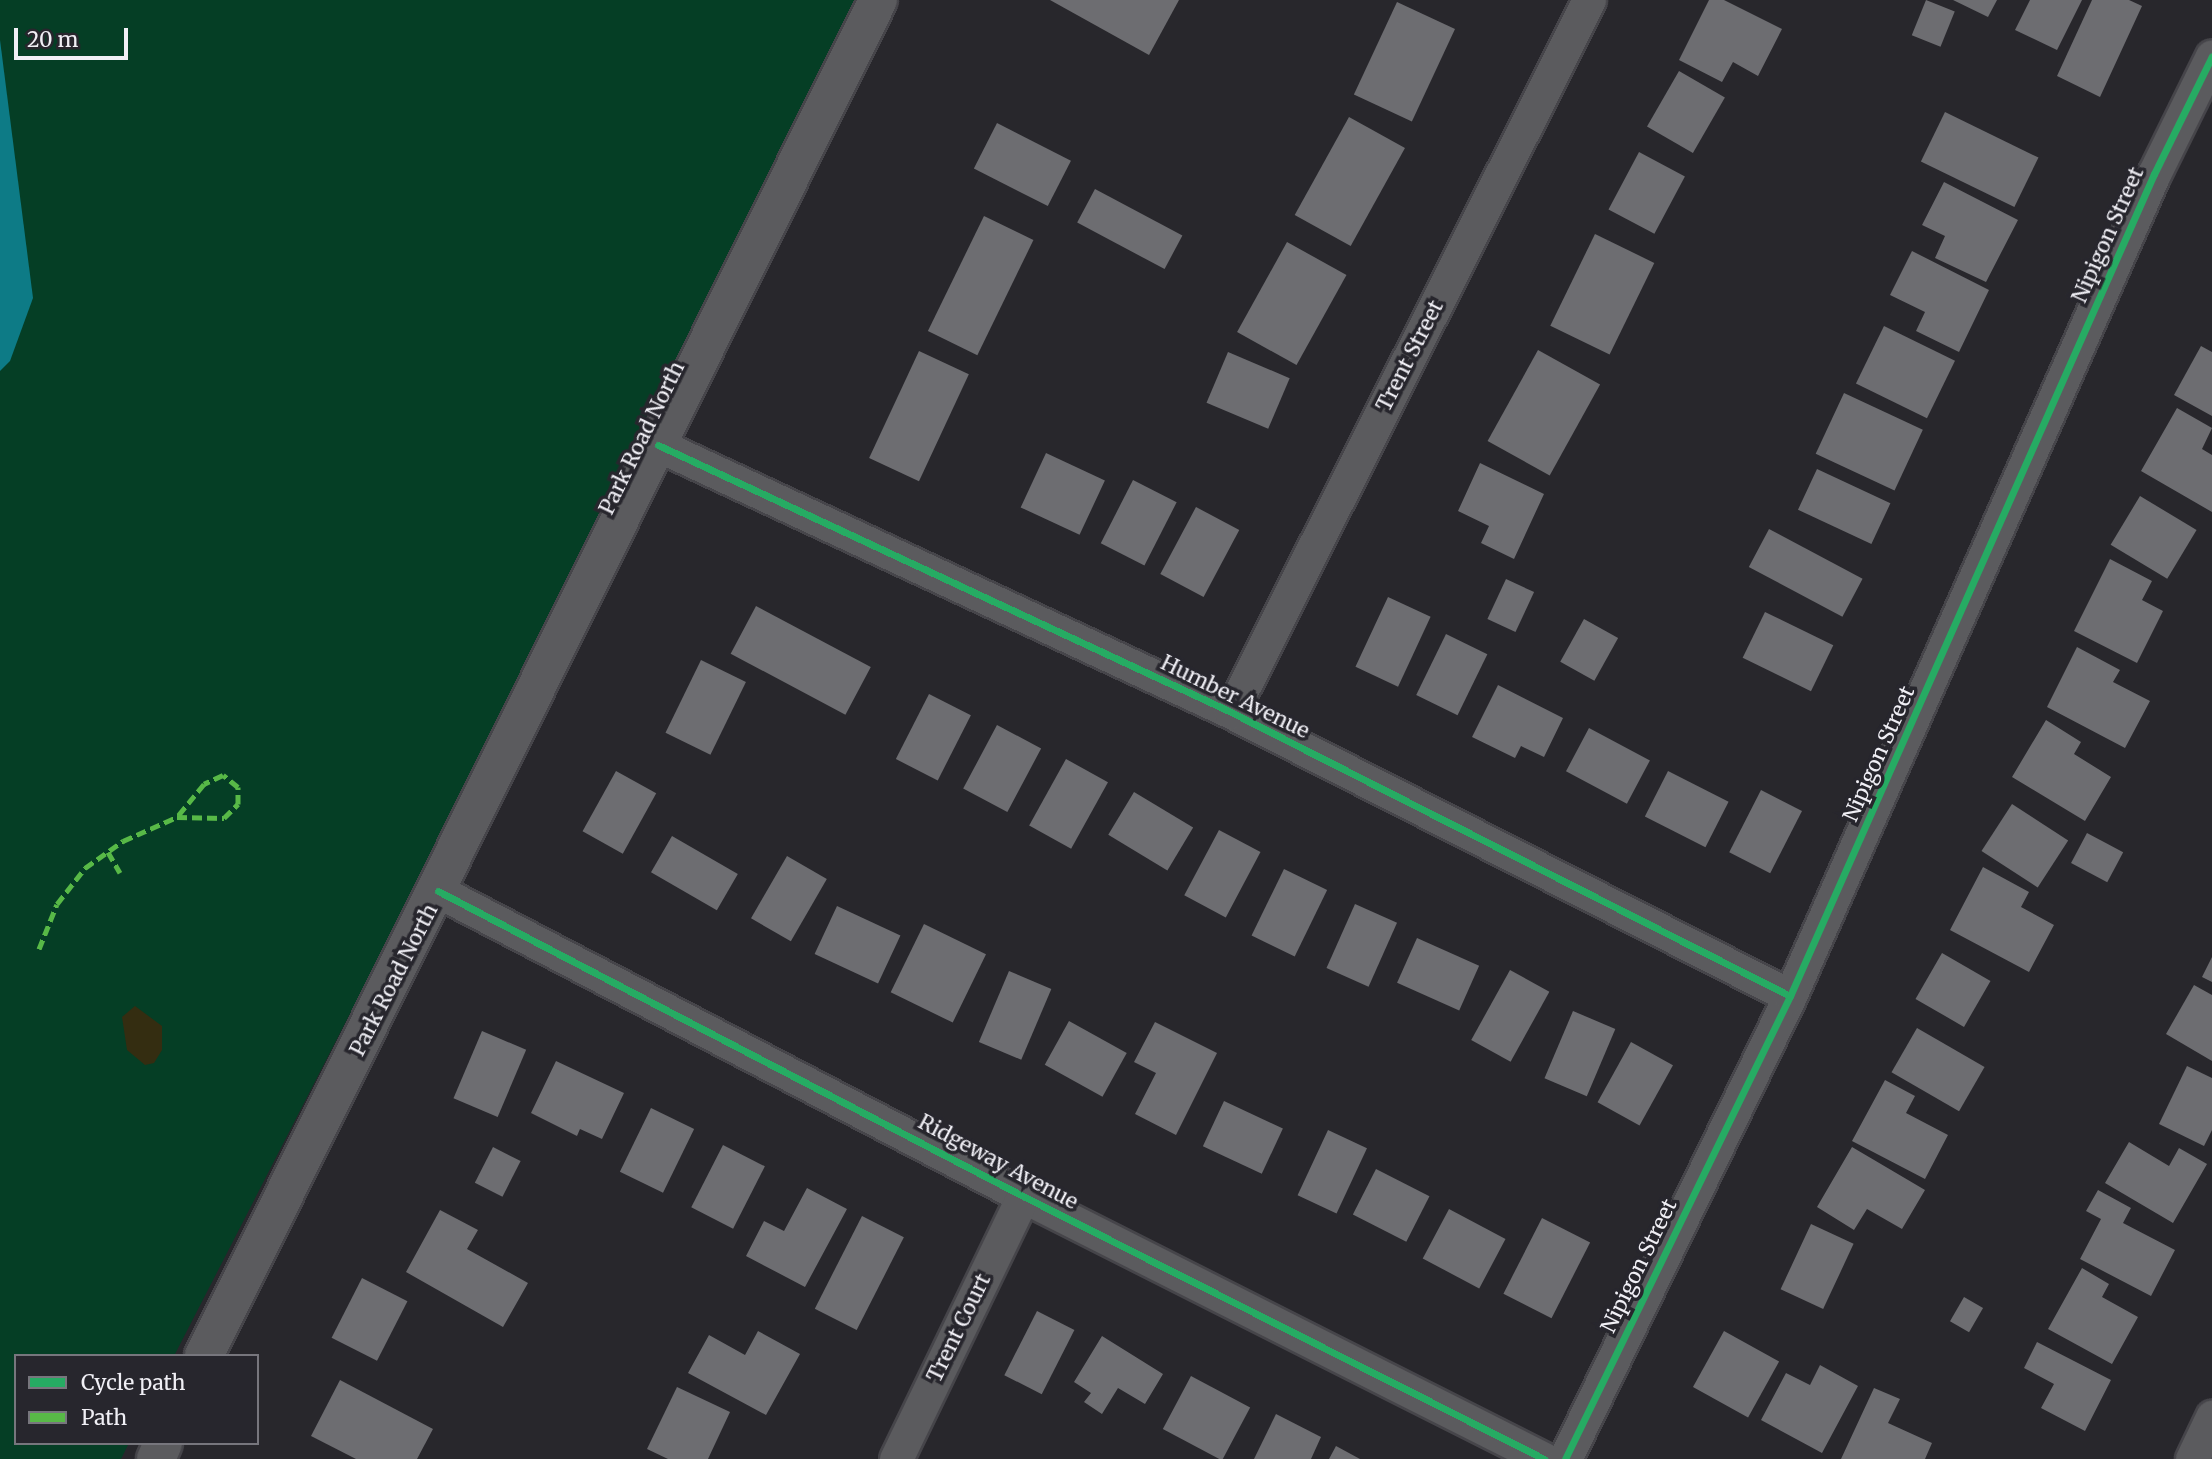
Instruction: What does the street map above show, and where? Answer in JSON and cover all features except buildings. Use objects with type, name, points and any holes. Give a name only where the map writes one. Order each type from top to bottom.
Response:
[{"type":"main road","name":"Park Road North","points":[[205,1354],[438,891],[878,0]]},
{"type":"street","name":"Trent Street","points":[[1231,712],[1589,0]]},
{"type":"street","name":"Nipigon Street","points":[[1565,1459],[1790,996],[2154,174],[2212,56]]},
{"type":"street","name":"Humber Avenue","points":[[658,444],[1231,712],[1790,996]]},
{"type":"street","name":"Ridgeway Avenue","points":[[438,891],[1023,1196],[1544,1459]]},
{"type":"street","name":"Trent Court","points":[[896,1459],[1023,1196]]},
{"type":"street","points":[[2192,1459],[2212,1417]]},
{"type":"green space","points":[[0,0],[884,0],[414,889],[175,1354],[14,1354],[14,1445],[128,1445],[121,1459],[0,1459]]},
{"type":"sand","points":[[135,1006],[162,1026],[162,1050],[154,1063],[145,1065],[127,1050],[122,1017]]},
{"type":"water","points":[[0,40],[33,298],[10,361],[0,371]]},
{"type":"marked path","points":[[39,949],[57,904],[85,868],[123,841],[177,817],[224,818],[238,804],[238,787],[223,775],[204,784],[177,817]]},
{"type":"marked path","points":[[108,852],[120,873]]},
{"type":"cycle path","points":[[1565,1459],[1790,996],[2154,174],[2212,56]]},
{"type":"cycle path","points":[[658,445],[1231,712],[1790,996]]},
{"type":"cycle path","points":[[438,891],[1023,1196],[1544,1459]]}]
